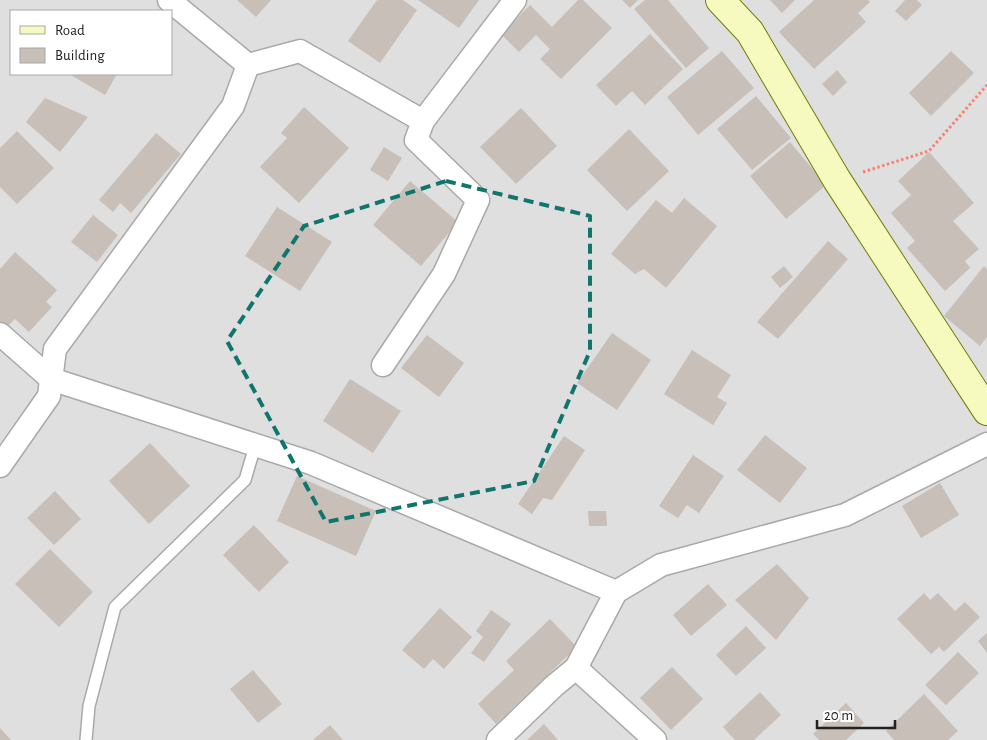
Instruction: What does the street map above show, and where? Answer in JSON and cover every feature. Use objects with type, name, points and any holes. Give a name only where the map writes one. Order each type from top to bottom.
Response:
[{"type":"street","points":[[170,0],[248,65]]},
{"type":"street","points":[[383,364],[444,274],[478,200],[416,140],[423,121],[515,0]]},
{"type":"street","points":[[720,0],[750,32],[836,180],[987,410]]},
{"type":"street","points":[[248,65],[300,51],[423,121]]},
{"type":"street","points":[[0,466],[9,440],[49,396],[55,349],[233,106],[248,65]]},
{"type":"street","points":[[0,334],[50,379],[310,463],[616,592]]},
{"type":"street","points":[[498,740],[554,686],[576,668],[616,592],[661,565],[845,515],[987,444]]},
{"type":"street","points":[[576,668],[655,740]]},
{"type":"lane","points":[[86,740],[89,706],[115,607],[245,480],[255,446]]},
{"type":"path","points":[[836,180],[929,151],[987,85]]},
{"type":"highlighted area","points":[[446,181],[590,216],[590,351],[534,481],[326,522],[227,341],[304,226]]},
{"type":"shaded area","points":[[0,0],[987,0],[987,740],[0,740]]},
{"type":"building","points":[[237,0],[271,0],[256,17]]},
{"type":"building","points":[[377,0],[403,0],[417,10],[380,63],[348,41]]},
{"type":"building","points":[[418,0],[479,0],[459,28]]},
{"type":"building","points":[[578,0],[583,0],[612,28],[561,79],[540,59],[550,49],[536,35],[519,52],[501,34],[530,5],[552,27]]},
{"type":"building","points":[[622,0],[638,0],[630,8]]},
{"type":"building","points":[[645,0],[668,0],[709,48],[686,68],[634,9]]},
{"type":"building","points":[[770,0],[795,0],[782,13]]},
{"type":"building","points":[[814,0],[868,0],[870,2],[858,13],[866,22],[814,69],[779,32]]},
{"type":"building","points":[[905,0],[917,0],[922,5],[906,21],[895,11]]},
{"type":"building","points":[[650,34],[683,69],[645,105],[632,91],[616,106],[596,85]]},
{"type":"building","points":[[722,51],[754,88],[698,135],[667,97]]},
{"type":"building","points":[[951,51],[974,73],[931,116],[909,93]]},
{"type":"building","points":[[837,70],[847,82],[833,96],[822,84]]},
{"type":"building","points":[[71,75],[116,75],[105,95]]},
{"type":"building","points":[[756,96],[791,138],[752,170],[717,129]]},
{"type":"building","points":[[45,98],[88,117],[60,152],[26,122]]},
{"type":"building","points":[[304,107],[349,148],[299,203],[260,167],[287,138],[281,133]]},
{"type":"building","points":[[521,108],[557,146],[516,184],[480,147]]},
{"type":"building","points":[[629,129],[669,171],[627,211],[587,170]]},
{"type":"building","points":[[17,131],[54,168],[17,204],[0,187],[0,148]]},
{"type":"building","points":[[156,133],[181,154],[131,213],[120,203],[113,212],[99,200]]},
{"type":"building","points":[[790,142],[826,185],[786,219],[750,176]]},
{"type":"building","points":[[384,147],[402,158],[388,181],[370,170]]},
{"type":"building","points":[[929,152],[974,203],[953,221],[979,249],[965,261],[970,268],[945,291],[907,248],[915,241],[891,213],[911,195],[898,181]]},
{"type":"building","points":[[410,181],[458,222],[421,266],[373,225]]},
{"type":"building","points":[[684,198],[717,226],[666,288],[644,269],[635,274],[611,254],[656,200],[672,213]]},
{"type":"building","points":[[277,207],[332,242],[300,291],[245,256]]},
{"type":"building","points":[[93,215],[118,235],[97,262],[71,242]]},
{"type":"building","points":[[828,241],[848,259],[778,339],[757,322]]},
{"type":"building","points":[[15,252],[57,290],[46,302],[52,307],[29,332],[15,319],[6,328],[0,323],[0,269]]},
{"type":"building","points":[[784,266],[793,277],[780,288],[771,277]]},
{"type":"building","points":[[984,266],[987,269],[987,337],[980,346],[944,316]]},
{"type":"building","points":[[612,333],[651,360],[617,410],[577,383]]},
{"type":"building","points":[[427,335],[464,363],[439,397],[401,368]]},
{"type":"building","points":[[692,350],[731,375],[717,397],[727,403],[713,425],[664,394]]},
{"type":"building","points":[[350,379],[401,411],[373,453],[323,421]]},
{"type":"building","points":[[765,435],[807,468],[780,503],[737,470]]},
{"type":"building","points":[[564,436],[585,450],[552,500],[543,498],[532,514],[518,504]]},
{"type":"building","points":[[150,443],[190,486],[149,524],[109,481]]},
{"type":"building","points":[[693,455],[724,476],[699,513],[687,505],[678,518],[659,506]]},
{"type":"building","points":[[297,476],[376,511],[356,556],[277,521]]},
{"type":"building","points":[[940,483],[959,515],[921,538],[902,506]]},
{"type":"building","points":[[55,491],[81,519],[54,545],[27,518]]},
{"type":"building","points":[[588,511],[606,511],[607,526],[589,526]]},
{"type":"building","points":[[254,525],[289,562],[259,592],[223,555]]},
{"type":"building","points":[[50,549],[93,592],[59,627],[15,584]]},
{"type":"building","points":[[777,564],[809,598],[776,640],[735,600]]},
{"type":"building","points":[[708,584],[727,605],[691,636],[673,615]]},
{"type":"building","points":[[924,593],[930,600],[938,593],[955,611],[965,602],[980,617],[944,652],[939,647],[931,654],[897,619]]},
{"type":"building","points":[[440,608],[472,637],[444,669],[433,659],[424,669],[402,650]]},
{"type":"building","points":[[491,610],[511,624],[484,662],[471,653],[483,637],[476,631]]},
{"type":"building","points":[[550,619],[577,647],[496,724],[478,704],[514,670],[506,661]]},
{"type":"building","points":[[746,626],[766,648],[736,676],[716,655]]},
{"type":"building","points":[[987,633],[987,653],[978,641]]},
{"type":"building","points":[[958,652],[979,673],[946,705],[925,685]]},
{"type":"building","points":[[672,667],[703,699],[671,730],[640,698]]},
{"type":"building","points":[[253,670],[282,704],[258,723],[230,689]]},
{"type":"building","points":[[760,692],[781,715],[754,740],[735,740],[723,727]]},
{"type":"building","points":[[924,694],[958,731],[948,740],[894,740],[886,731]]},
{"type":"building","points":[[846,703],[864,723],[846,740],[819,740],[813,734]]},
{"type":"building","points":[[544,724],[558,740],[527,740]]},
{"type":"building","points":[[330,725],[343,740],[313,740]]},
{"type":"building","points":[[0,728],[11,740],[0,740]]}]
